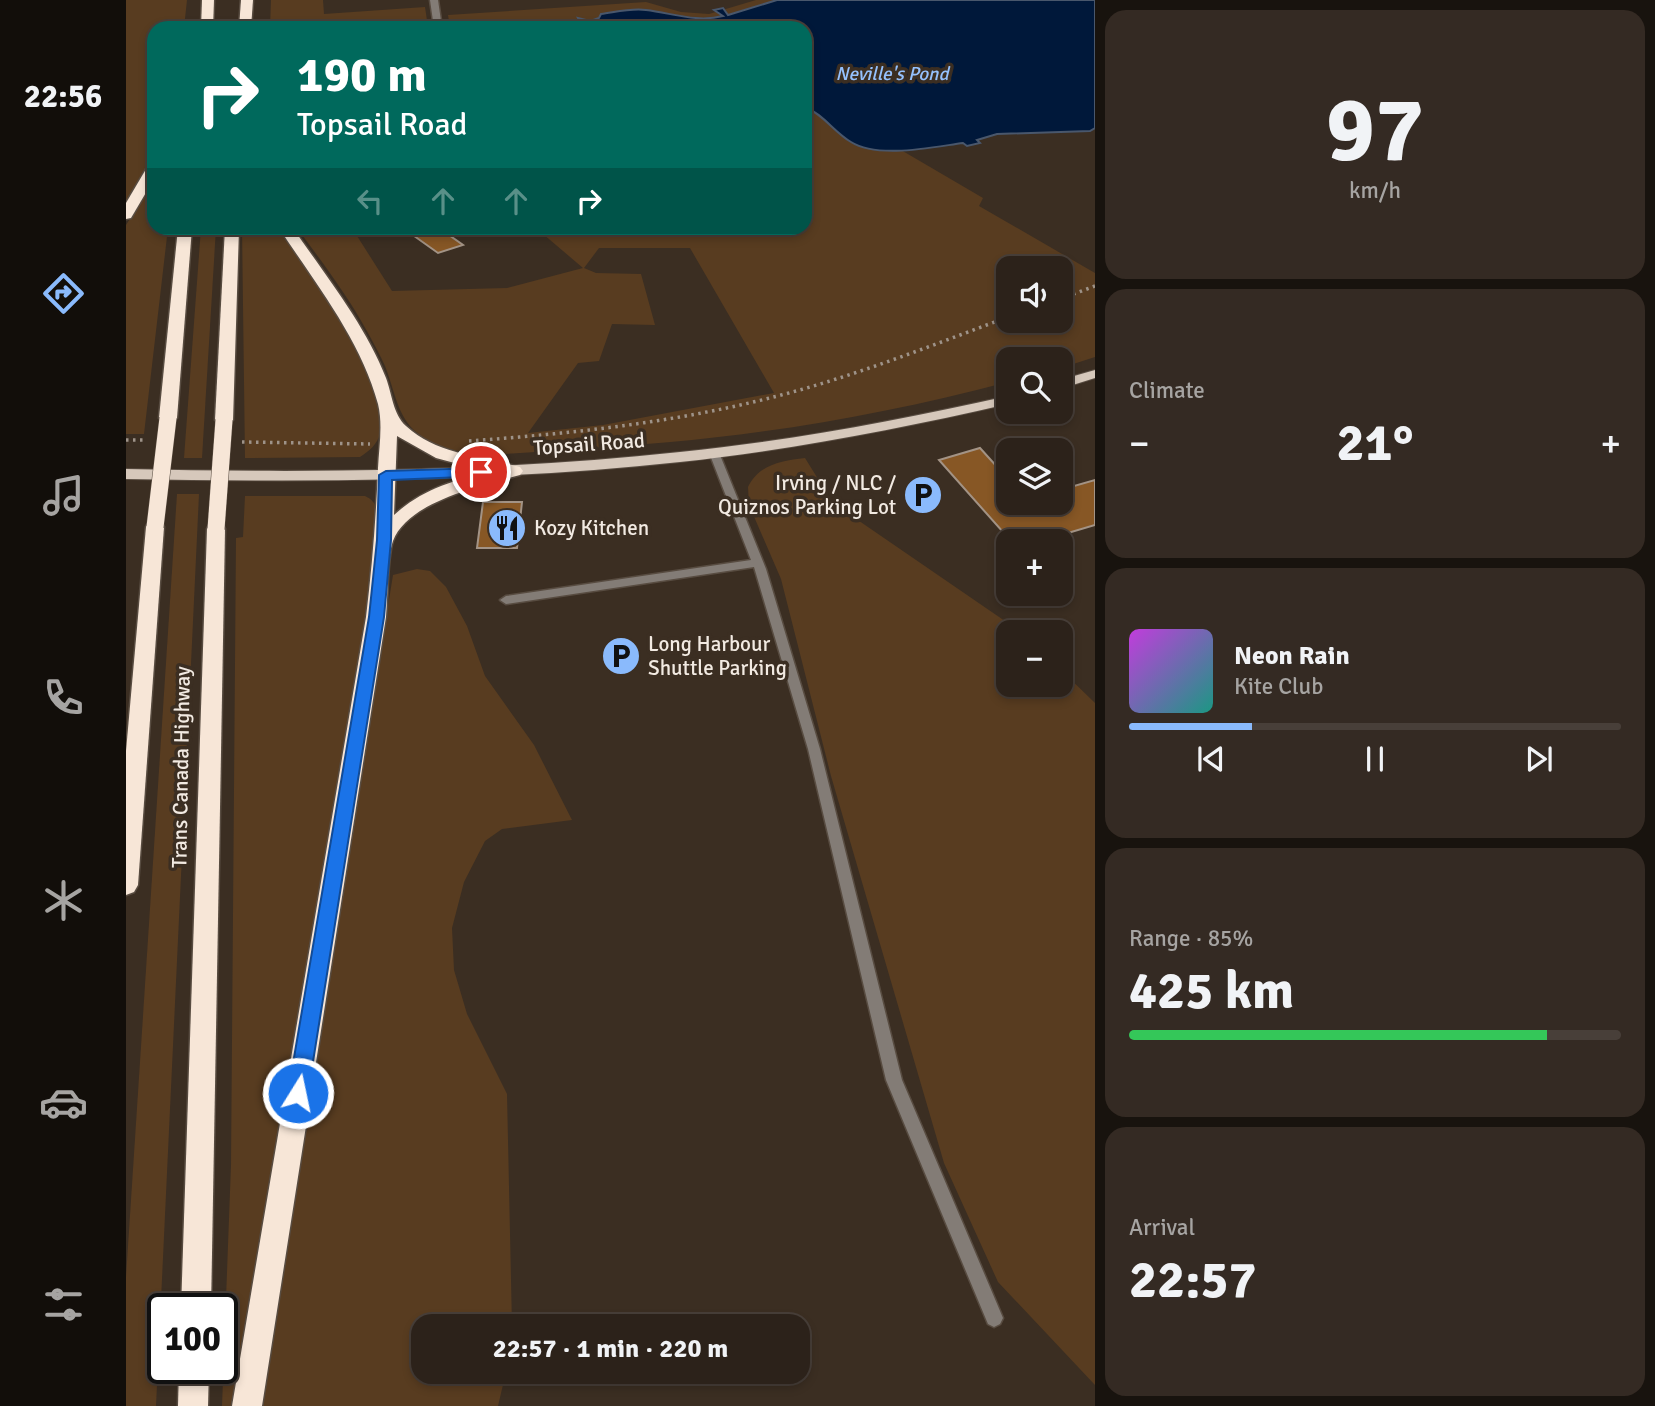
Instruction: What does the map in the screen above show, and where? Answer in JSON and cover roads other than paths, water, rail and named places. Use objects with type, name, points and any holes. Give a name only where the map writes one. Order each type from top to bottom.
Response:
[{"type":"highway","points":[[197,0],[197,8],[206,18]]},
{"type":"highway","points":[[248,4],[258,21]]},
{"type":"highway","points":[[126,215],[147,179]]},
{"type":"highway","name":"Trans Canada Highway","points":[[126,884],[155,527],[184,235]]},
{"type":"highway","name":"Trans Canada Highway","points":[[196,1293],[216,529],[224,420],[232,235]]},
{"type":"highway","points":[[247,1406],[372,644],[384,540],[388,444],[388,416],[377,376],[290,235]]},
{"type":"highway","points":[[388,416],[398,429],[419,444],[454,457],[513,471]]},
{"type":"highway","points":[[384,540],[399,518],[419,502],[513,471]]},
{"type":"highway","points":[[193,1406],[194,1384]]},
{"type":"main road","points":[[1073,381],[1095,374]]},
{"type":"main road","name":"Topsail Road","points":[[126,474],[386,475],[513,471],[715,454],[857,433],[996,403]]},
{"type":"street","points":[[434,0],[437,21]]},
{"type":"lane","points":[[715,454],[757,563],[814,749],[894,1080],[994,1318]]},
{"type":"lane","points":[[506,600],[757,563]]},
{"type":"water","name":"Neville's Pond","points":[[777,0],[1095,0],[1095,128],[1090,131],[997,134],[967,146],[963,143],[921,149],[876,150],[851,142],[812,111],[812,21],[590,21],[599,18],[601,14],[635,9],[694,18],[713,18],[723,16],[714,10],[723,8],[728,15]]},
{"type":"place","name":"Irving / NLC / Quiznos Parking Lot","points":[[923,495]]},
{"type":"place","name":"Kozy Kitchen","points":[[507,528]]},
{"type":"place","name":"Long Harbour Shuttle Parking","points":[[621,656]]}]
